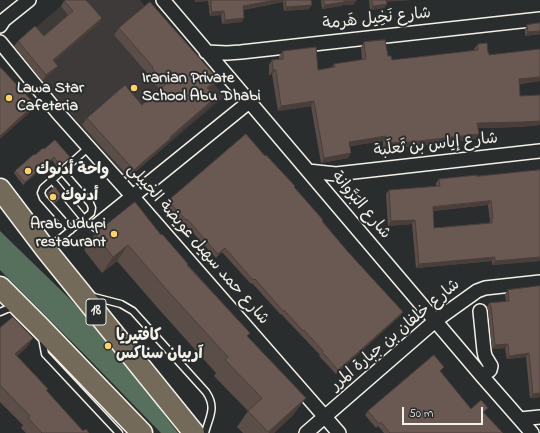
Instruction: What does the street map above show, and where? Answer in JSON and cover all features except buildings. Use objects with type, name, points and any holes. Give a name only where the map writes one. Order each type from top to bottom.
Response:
[{"type":"main road","name":"18","points":[[0,189],[47,251],[194,433]]},
{"type":"main road","points":[[0,287],[142,433]]},
{"type":"street","points":[[0,26],[4,20],[29,0]]},
{"type":"street","name":"شارع البَرَّوانة","points":[[163,0],[532,433]]},
{"type":"street","name":"شارع نَخِيل هَرمة","points":[[206,52],[241,52],[540,19]]},
{"type":"street","name":"شارع حمد سهيل عويضة الخييلي","points":[[0,42],[58,113],[339,433]]},
{"type":"street","points":[[223,72],[230,60],[241,52]]},
{"type":"street","points":[[97,225],[249,102]]},
{"type":"street","name":"شارع إياس بن ثَعلَبة","points":[[308,171],[336,174],[540,151]]},
{"type":"street","points":[[325,191],[328,183],[336,174]]},
{"type":"street","name":"شارع خلفان بن جبارة المرر","points":[[306,433],[435,321],[477,291],[485,288],[540,282]]},
{"type":"street","points":[[480,311],[485,356],[491,366],[490,370],[482,376]]},
{"type":"street","points":[[520,419],[540,417]]},
{"type":"lane","points":[[71,230],[44,200],[41,193],[43,188],[89,147]]},
{"type":"lane","points":[[47,251],[91,213],[92,210],[91,206],[62,172]]},
{"type":"lane","points":[[52,180],[84,219]]},
{"type":"lane","points":[[79,291],[93,297],[115,301],[133,311],[206,392],[212,409],[205,433]]},
{"type":"lane","points":[[0,312],[19,306]]},
{"type":"lane","points":[[40,327],[45,354],[119,433]]},
{"type":"shaded area","name":"Iranian Private School Abu Dhabi","points":[[68,0],[140,0],[225,96],[127,179],[13,47]]},
{"type":"green space","points":[[0,231],[71,300],[112,345],[178,433],[161,433],[0,270]]},
{"type":"place","name":"Iranian Private School Abu Dhabi","points":[[134,88]]},
{"type":"place","name":"Lawa Star Cafeteria","points":[[9,98]]},
{"type":"place","name":"واحة أدنوك","points":[[28,171]]},
{"type":"place","name":"أدنوك","points":[[53,197]]},
{"type":"place","name":"Arab Udupi restaurant","points":[[114,234]]},
{"type":"place","name":"كافتيريا آربيان سناكس","points":[[108,346]]}]
